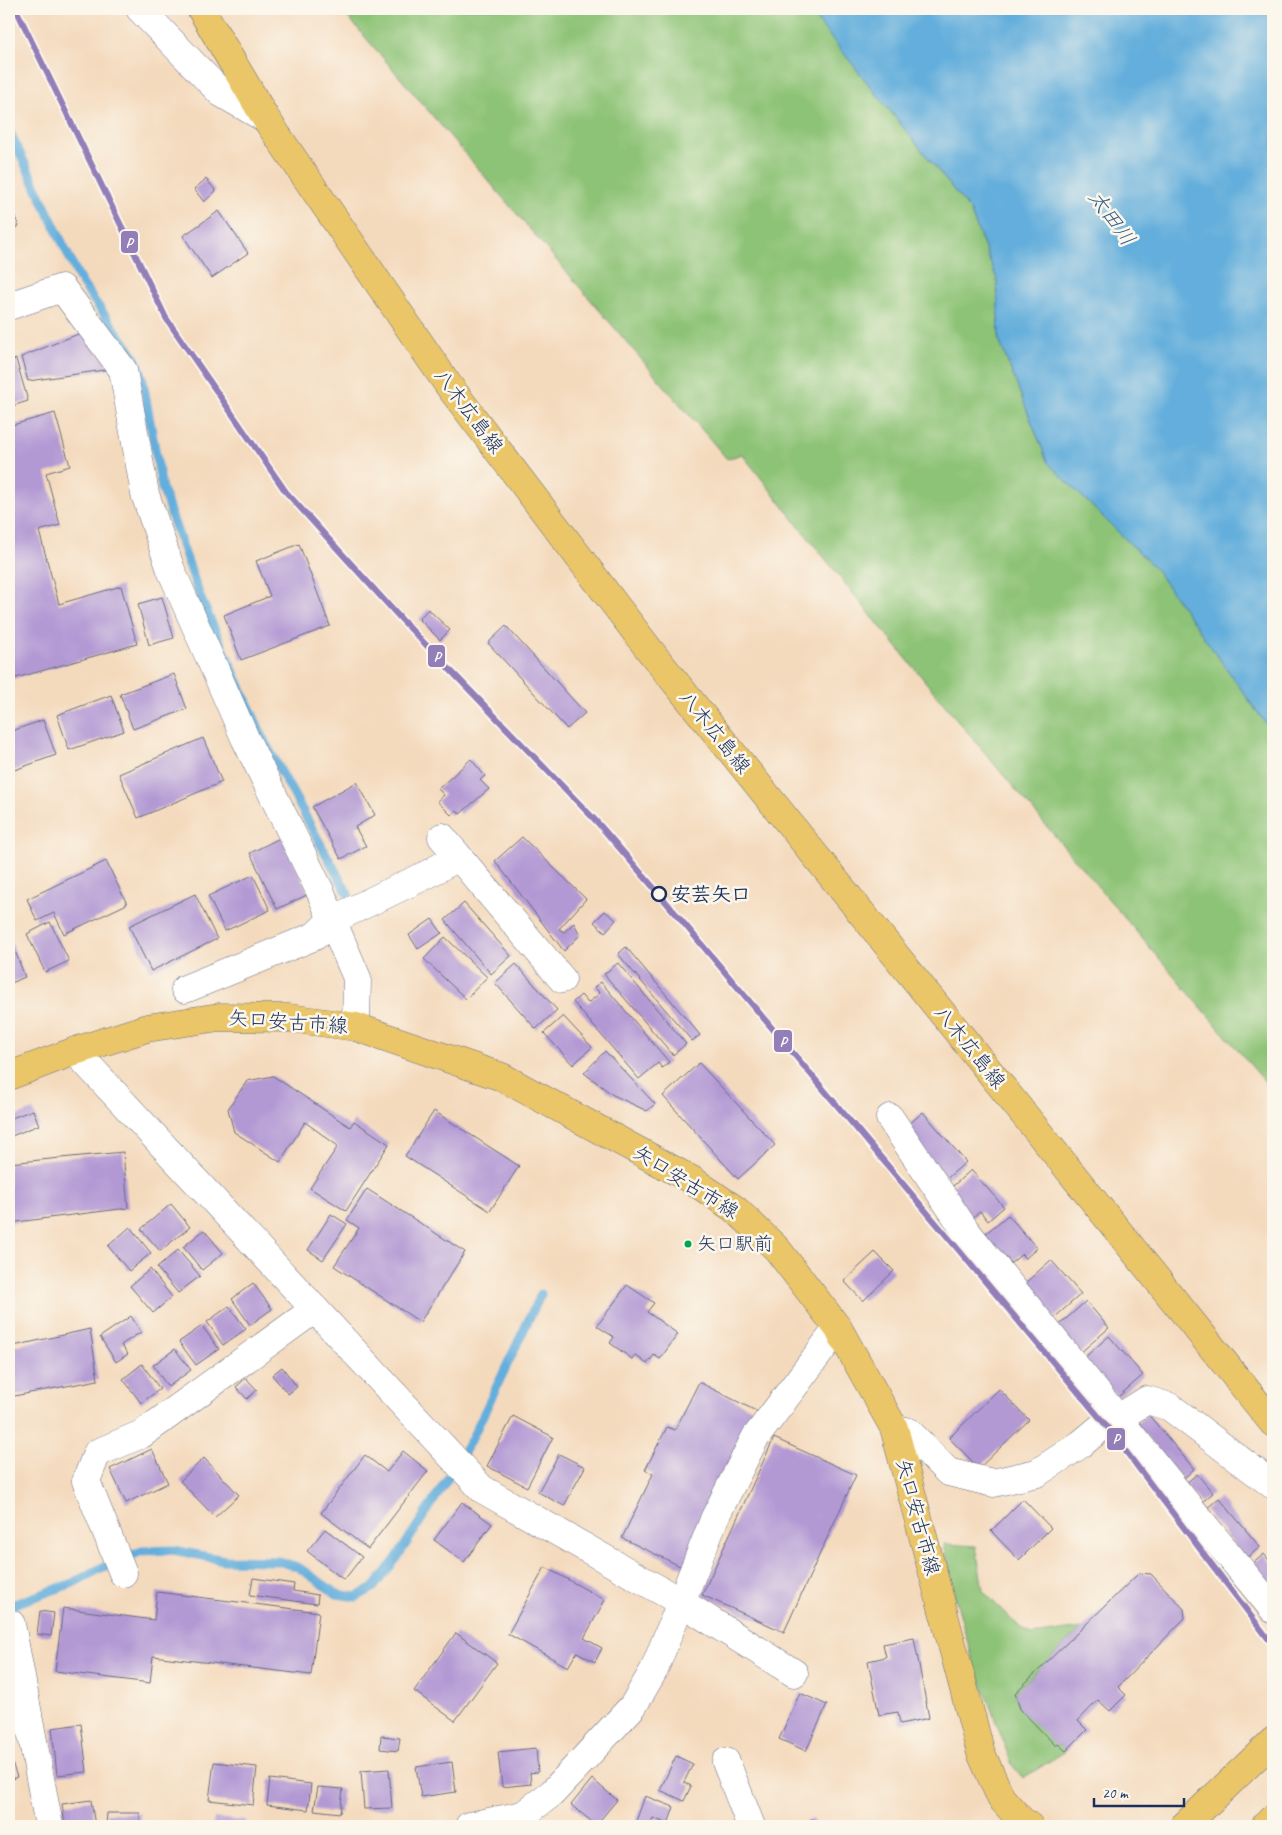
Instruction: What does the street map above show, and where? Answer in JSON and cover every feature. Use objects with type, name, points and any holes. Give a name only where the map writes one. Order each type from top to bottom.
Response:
[{"type":"main road","name":"八木広島線","points":[[201,9],[266,119],[449,386],[651,652],[1273,1423]]},
{"type":"main road","name":"矢口安古市線","points":[[9,1076],[75,1051],[147,1028],[219,1016],[289,1018],[356,1027],[502,1077],[692,1180],[736,1210],[777,1249],[838,1328],[894,1428],[981,1753],[1001,1798],[1021,1820],[1030,1826]]},
{"type":"main road","points":[[1184,1826],[1273,1741]]},
{"type":"main road","points":[[1265,1826],[1273,1818]]},
{"type":"street","points":[[140,9],[221,93],[266,119]]},
{"type":"street","points":[[9,306],[62,288],[122,370],[145,494],[170,570],[245,738],[321,893],[357,978],[356,1027]]},
{"type":"street","points":[[185,989],[315,936],[332,920],[428,874],[450,847],[562,979]]},
{"type":"street","points":[[75,1051],[482,1489],[681,1602],[794,1673]]},
{"type":"street","points":[[890,1118],[966,1231],[1273,1608]]},
{"type":"street","points":[[123,1573],[86,1481],[97,1453],[142,1434],[315,1309]]},
{"type":"street","points":[[470,1826],[523,1815],[552,1793],[633,1706],[654,1670],[715,1517],[755,1438],[838,1328]]},
{"type":"street","points":[[894,1428],[909,1432],[948,1472],[992,1484],[1038,1473],[1081,1444],[1105,1424],[1147,1400],[1170,1406],[1273,1485]]},
{"type":"street","points":[[11,1624],[49,1826]]},
{"type":"street","points":[[726,1762],[751,1826]]},
{"type":"green space","points":[[341,9],[808,9],[970,210],[997,279],[999,340],[1048,463],[1154,567],[1273,734],[1273,1091],[937,696],[742,454],[727,459]]},
{"type":"green space","points":[[944,1544],[976,1546],[983,1591],[1013,1621],[1031,1635],[1082,1628],[1015,1692],[1020,1709],[1056,1745],[1059,1745],[1066,1751],[1023,1778],[1012,1765],[972,1657],[954,1593]]},
{"type":"water","name":"太田川","points":[[808,9],[1273,9],[1273,734],[1154,567],[1048,463],[999,340],[997,279],[970,210]]},
{"type":"building","points":[[206,179],[216,191],[204,202],[194,189]]},
{"type":"building","points":[[9,203],[19,226],[9,231]]},
{"type":"building","points":[[219,211],[248,253],[212,278],[183,236]]},
{"type":"building","points":[[83,332],[111,369],[28,381],[21,357]]},
{"type":"building","points":[[16,359],[28,401],[9,407],[9,362]]},
{"type":"building","points":[[55,413],[70,466],[46,473],[60,525],[39,531],[59,604],[121,586],[137,644],[9,680],[9,426]]},
{"type":"building","points":[[299,544],[330,626],[241,660],[224,615],[270,596],[256,561]]},
{"type":"building","points":[[162,597],[174,638],[149,645],[138,604]]},
{"type":"building","points":[[428,609],[450,630],[440,640],[419,619]]},
{"type":"building","points":[[506,626],[585,713],[567,729],[488,643]]},
{"type":"building","points":[[174,674],[187,709],[133,729],[120,694]]},
{"type":"building","points":[[111,695],[124,731],[69,750],[57,715]]},
{"type":"building","points":[[43,720],[56,755],[9,772],[9,732]]},
{"type":"building","points":[[203,738],[222,782],[138,818],[119,774]]},
{"type":"building","points":[[471,759],[485,776],[480,780],[489,789],[460,814],[457,810],[451,815],[437,801],[444,795],[438,789]]},
{"type":"building","points":[[357,782],[375,815],[355,827],[366,846],[341,859],[312,807]]},
{"type":"building","points":[[282,837],[309,894],[277,909],[250,853]]},
{"type":"building","points":[[522,837],[586,899],[559,929],[564,932],[574,923],[580,935],[564,951],[495,861]]},
{"type":"building","points":[[106,861],[127,904],[64,934],[54,913],[37,921],[27,899]]},
{"type":"building","points":[[253,875],[270,910],[225,931],[208,896]]},
{"type":"building","points":[[195,894],[217,939],[151,971],[129,926]]},
{"type":"building","points":[[464,903],[511,956],[491,974],[445,920]]},
{"type":"building","points":[[605,911],[616,920],[605,932],[594,922]]},
{"type":"building","points":[[432,919],[442,933],[418,949],[409,935]]},
{"type":"building","points":[[50,922],[69,961],[45,972],[27,934]]},
{"type":"building","points":[[9,935],[25,977],[9,984]]},
{"type":"building","points":[[445,937],[487,977],[466,999],[424,959]]},
{"type":"building","points":[[626,947],[700,1035],[692,1041],[618,954]]},
{"type":"building","points":[[618,963],[686,1044],[673,1055],[604,974]]},
{"type":"building","points":[[516,964],[557,1010],[536,1029],[495,983]]},
{"type":"building","points":[[601,982],[669,1062],[662,1068],[658,1063],[639,1079],[573,1002],[581,995],[588,1003],[600,993],[594,987]]},
{"type":"building","points":[[563,1016],[592,1047],[573,1065],[544,1033]]},
{"type":"building","points":[[605,1051],[655,1104],[647,1111],[613,1095],[584,1073]]},
{"type":"building","points":[[699,1063],[775,1145],[738,1179],[663,1096]]},
{"type":"building","points":[[273,1076],[350,1127],[354,1121],[389,1144],[346,1211],[310,1188],[338,1146],[305,1122],[280,1162],[234,1132],[228,1109],[247,1081]]},
{"type":"building","points":[[33,1110],[39,1125],[9,1137],[9,1119]]},
{"type":"building","points":[[434,1111],[519,1166],[490,1211],[405,1156]]},
{"type":"building","points":[[923,1112],[966,1162],[944,1181],[901,1131]]},
{"type":"building","points":[[123,1152],[128,1208],[9,1223],[9,1163]]},
{"type":"building","points":[[971,1170],[1004,1207],[988,1221],[980,1211],[969,1221],[945,1193]]},
{"type":"building","points":[[367,1189],[465,1252],[420,1322],[334,1266],[359,1228],[347,1220]]},
{"type":"building","points":[[171,1204],[190,1227],[160,1251],[141,1229]]},
{"type":"building","points":[[331,1214],[347,1224],[323,1260],[308,1250]]},
{"type":"building","points":[[1008,1215],[1037,1248],[1025,1259],[1022,1254],[1011,1263],[1005,1256],[999,1261],[980,1238]]},
{"type":"building","points":[[130,1227],[151,1253],[129,1271],[108,1246]]},
{"type":"building","points":[[204,1230],[223,1253],[202,1270],[183,1247]]},
{"type":"building","points":[[178,1250],[200,1276],[178,1293],[157,1268]]},
{"type":"building","points":[[875,1252],[894,1271],[863,1301],[844,1281]]},
{"type":"building","points":[[1051,1260],[1081,1294],[1054,1318],[1024,1284]]},
{"type":"building","points":[[150,1269],[172,1297],[153,1313],[130,1286]]},
{"type":"building","points":[[253,1283],[272,1309],[250,1325],[232,1299]]},
{"type":"building","points":[[627,1285],[654,1303],[647,1312],[678,1334],[660,1359],[654,1355],[647,1364],[635,1355],[632,1359],[610,1343],[614,1337],[597,1326]]},
{"type":"building","points":[[1086,1301],[1109,1328],[1080,1353],[1057,1327]]},
{"type":"building","points":[[229,1306],[246,1329],[223,1345],[207,1322]]},
{"type":"building","points":[[131,1316],[141,1332],[121,1345],[128,1354],[116,1362],[100,1337]]},
{"type":"building","points":[[202,1326],[219,1349],[196,1365],[179,1342]]},
{"type":"building","points":[[90,1329],[98,1380],[9,1397],[9,1347]]},
{"type":"building","points":[[1109,1336],[1143,1375],[1118,1397],[1084,1358]]},
{"type":"building","points":[[175,1349],[191,1370],[168,1387],[153,1365]]},
{"type":"building","points":[[142,1364],[160,1389],[141,1403],[123,1379]]},
{"type":"building","points":[[282,1367],[297,1387],[288,1394],[272,1375]]},
{"type":"building","points":[[246,1378],[257,1390],[247,1399],[236,1387]]},
{"type":"building","points":[[699,1382],[760,1413],[684,1568],[622,1538],[653,1474],[645,1470],[667,1427],[675,1430]]},
{"type":"building","points":[[999,1389],[1029,1420],[979,1468],[949,1438]]},
{"type":"building","points":[[1148,1414],[1194,1469],[1182,1480],[1136,1424]]},
{"type":"building","points":[[513,1416],[553,1437],[527,1487],[487,1466]]},
{"type":"building","points":[[774,1438],[856,1475],[784,1632],[702,1595]]},
{"type":"building","points":[[152,1449],[168,1483],[126,1503],[110,1469]]},
{"type":"building","points":[[403,1451],[428,1471],[368,1549],[321,1513],[365,1455],[387,1472]]},
{"type":"building","points":[[559,1454],[585,1467],[564,1506],[538,1492]]},
{"type":"building","points":[[204,1458],[239,1495],[215,1517],[180,1481]]},
{"type":"building","points":[[1197,1474],[1213,1493],[1201,1503],[1185,1484]]},
{"type":"building","points":[[1219,1498],[1260,1547],[1246,1559],[1205,1510]]},
{"type":"building","points":[[1023,1499],[1051,1528],[1019,1560],[991,1531]]},
{"type":"building","points":[[462,1502],[492,1524],[464,1562],[434,1540]]},
{"type":"building","points":[[325,1529],[362,1557],[344,1580],[307,1551]]},
{"type":"building","points":[[1264,1554],[1273,1565],[1273,1577],[1267,1583],[1251,1565]]},
{"type":"building","points":[[545,1567],[605,1600],[584,1638],[602,1648],[595,1662],[577,1652],[568,1667],[508,1634]]},
{"type":"building","points":[[1139,1573],[1151,1574],[1184,1609],[1185,1618],[1118,1687],[1126,1695],[1110,1711],[1098,1700],[1078,1721],[1087,1730],[1066,1751],[1058,1744],[1056,1746],[1020,1709],[1015,1693]]},
{"type":"building","points":[[253,1578],[294,1584],[293,1591],[318,1595],[317,1604],[250,1595]]},
{"type":"building","points":[[157,1592],[319,1612],[311,1675],[153,1656],[150,1683],[55,1671],[63,1608],[154,1620]]},
{"type":"building","points":[[40,1611],[54,1613],[51,1636],[37,1634]]},
{"type":"building","points":[[456,1633],[497,1663],[455,1721],[414,1691]]},
{"type":"building","points":[[914,1638],[929,1718],[900,1724],[898,1712],[879,1715],[868,1661],[886,1657],[883,1644]]},
{"type":"building","points":[[800,1693],[827,1705],[806,1751],[779,1739]]},
{"type":"building","points":[[81,1724],[87,1772],[57,1775],[52,1728]]},
{"type":"building","points":[[381,1736],[400,1738],[398,1751],[380,1749]]},
{"type":"building","points":[[536,1748],[538,1772],[530,1773],[531,1784],[502,1787],[498,1752]]},
{"type":"building","points":[[9,1754],[17,1777],[9,1780]]},
{"type":"building","points":[[676,1756],[693,1764],[684,1782],[691,1786],[684,1801],[660,1790]]},
{"type":"building","points":[[214,1762],[257,1767],[253,1805],[209,1800]]},
{"type":"building","points":[[452,1762],[456,1792],[421,1797],[416,1767]]},
{"type":"building","points":[[389,1769],[392,1808],[364,1809],[361,1771]]},
{"type":"building","points":[[270,1779],[311,1784],[308,1810],[267,1805]]},
{"type":"building","points":[[592,1779],[617,1800],[596,1825],[571,1805]]},
{"type":"building","points":[[318,1787],[343,1789],[340,1813],[314,1810]]},
{"type":"building","points":[[645,1796],[674,1807],[668,1824],[653,1818],[650,1826],[635,1824]]},
{"type":"building","points":[[91,1800],[95,1826],[65,1826],[62,1804]]},
{"type":"building","points":[[107,1813],[140,1813],[140,1826],[106,1826]]},
{"type":"building","points":[[214,1818],[246,1821],[245,1826],[213,1826]]},
{"type":"building","points":[[813,1819],[816,1826],[796,1826]]},
{"type":"waterway","points":[[9,130],[81,282],[134,356],[141,371],[162,488],[201,599],[266,744],[348,894]]},
{"type":"waterway","points":[[9,1606],[73,1583],[101,1568],[142,1551],[173,1550],[224,1560],[278,1561],[298,1567],[337,1594],[356,1597],[373,1588],[396,1559],[472,1438],[541,1294]]},
{"type":"transit line","name":"P","points":[[16,9],[166,318],[286,492],[402,620],[597,822],[660,895],[1105,1424],[1273,1645]]},
{"type":"place","name":"安芸矢口","points":[[659,894]]},
{"type":"place","name":"矢口駅前","points":[[688,1244]]}]
